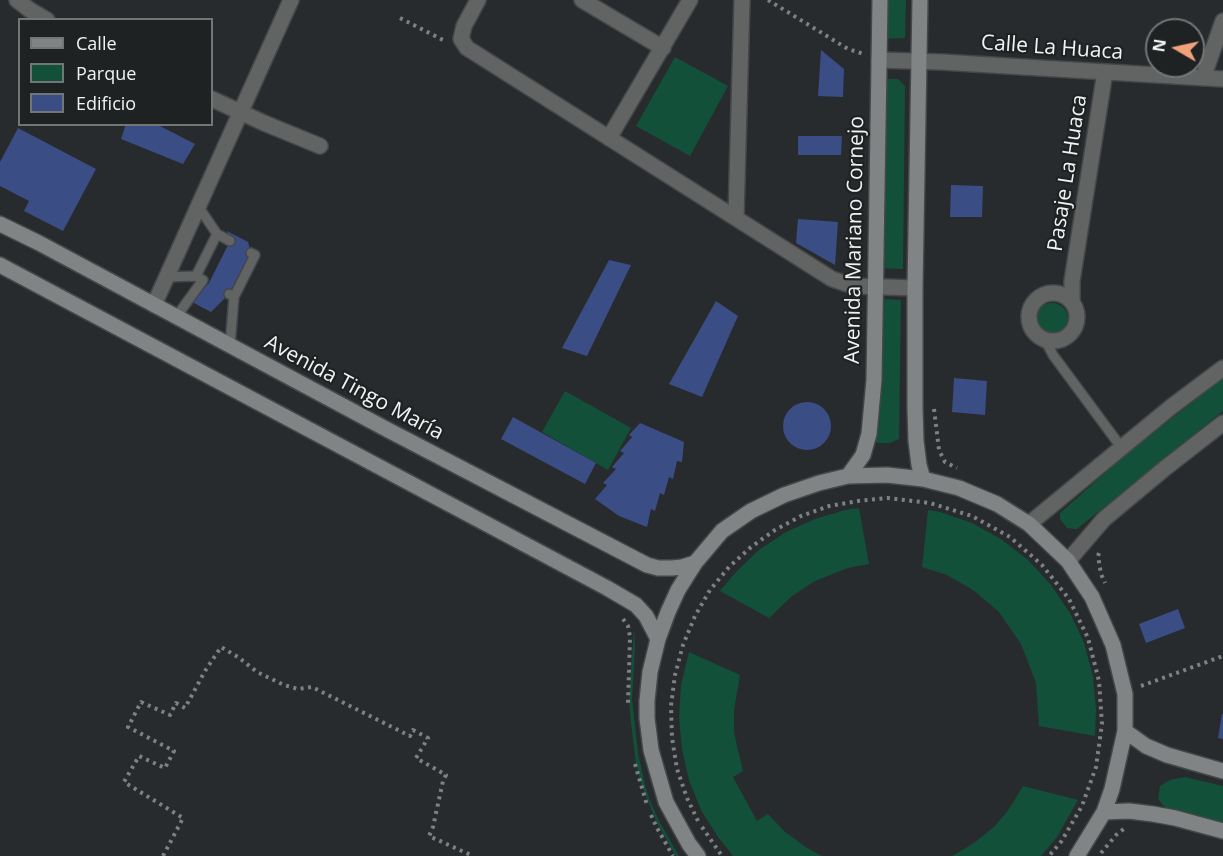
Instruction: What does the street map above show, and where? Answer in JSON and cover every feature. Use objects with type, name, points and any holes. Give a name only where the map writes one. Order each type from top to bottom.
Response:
[{"type":"main road","name":"Avenida Mariano Cornejo","points":[[848,476],[862,455],[869,434],[874,380],[880,0]]},
{"type":"main road","points":[[920,0],[915,408],[916,441],[923,479]]},
{"type":"main road","name":"Avenida Tingo María","points":[[0,224],[647,565],[672,568],[694,563]]},
{"type":"main road","points":[[0,265],[607,588],[636,605],[658,639]]},
{"type":"main road","points":[[698,856],[666,802],[651,750],[647,718],[650,672],[658,639],[678,590],[694,563],[722,531],[751,510],[819,483],[848,476],[887,475],[923,479],[958,488],[997,504],[1029,524],[1068,561],[1092,597],[1113,645],[1125,694],[1125,731],[1112,789],[1104,812],[1077,856]]},
{"type":"main road","points":[[1125,731],[1146,746],[1167,755],[1223,771]]},
{"type":"main road","points":[[1104,812],[1129,811],[1153,814],[1223,831]]},
{"type":"street","points":[[17,0],[44,18]]},
{"type":"street","points":[[154,305],[291,0]]},
{"type":"street","points":[[478,0],[464,26],[461,39],[467,48],[832,279],[854,286],[915,288]]},
{"type":"street","points":[[582,0],[663,48]]},
{"type":"street","points":[[609,138],[690,0]]},
{"type":"street","points":[[736,217],[742,0]]},
{"type":"street","points":[[1205,72],[1223,21]]},
{"type":"street","name":"Calle La Huaca","points":[[879,60],[1145,74]]},
{"type":"street","name":"Pasaje La Huaca","points":[[1072,302],[1072,281],[1105,72]]},
{"type":"street","name":"Calle La Huaca","points":[[1203,78],[1223,79]]},
{"type":"street","points":[[213,99],[320,146]]},
{"type":"street","name":"Pasaje La Huaca","points":[[1056,293],[1072,281]]},
{"type":"street","points":[[1056,293],[1072,302],[1077,314],[1076,327],[1068,337],[1051,346],[1033,332],[1029,323],[1029,314],[1038,298],[1056,293]]},
{"type":"street","points":[[1029,524],[1121,447],[1223,368]]},
{"type":"street","points":[[1068,561],[1104,519],[1223,423]]},
{"type":"lane","points":[[198,206],[217,234],[230,241]]},
{"type":"lane","points":[[176,317],[203,279],[217,234]]},
{"type":"lane","points":[[230,345],[232,296],[255,255],[251,253]]},
{"type":"lane","points":[[166,277],[203,279]]},
{"type":"lane","points":[[1051,346],[1121,447]]},
{"type":"path","points":[[768,0],[848,49]]},
{"type":"path","points":[[400,18],[447,42],[461,39]]},
{"type":"path","points":[[915,408],[934,409],[939,450],[945,462],[959,469]]},
{"type":"path","points":[[722,856],[701,826],[687,798],[677,768],[672,738],[671,706],[675,675],[683,645],[695,616],[710,590],[729,567],[775,530],[801,516],[829,506],[887,498],[930,503],[972,516],[1010,537],[1042,565],[1069,599],[1088,639],[1099,681],[1102,724],[1096,767],[1082,806],[1061,842],[1049,856]]},
{"type":"path","points":[[163,856],[183,818],[123,782],[139,756],[165,768],[174,751],[128,727],[141,702],[170,715],[176,703],[185,708],[205,670],[221,647],[257,672],[284,685],[298,689],[312,687],[410,736],[413,730],[428,738],[416,758],[446,775],[429,836],[473,856]]},
{"type":"path","points":[[1140,686],[1223,656]]},
{"type":"path","points":[[1099,856],[1116,835],[1129,826]]},
{"type":"green space","points":[[876,0],[906,0],[905,38],[876,39]]},
{"type":"green space","points":[[675,57],[728,86],[690,156],[636,126]]},
{"type":"green space","points":[[883,79],[898,79],[905,86],[903,269],[873,268]]},
{"type":"green space","points":[[869,298],[901,300],[899,439],[890,443],[869,440]]},
{"type":"green space","points":[[1052,303],[1063,308],[1068,319],[1063,330],[1052,335],[1041,330],[1036,319],[1041,308]]},
{"type":"green space","points":[[1223,378],[1223,411],[1077,529],[1067,528],[1060,519],[1060,513],[1129,452]]},
{"type":"green space","points":[[565,391],[631,428],[608,470],[542,432]]},
{"type":"green space","points":[[859,508],[869,564],[848,568],[815,581],[792,596],[769,618],[720,591],[759,550],[786,532],[815,519]]},
{"type":"green space","points":[[928,510],[972,523],[1001,539],[1028,560],[1051,585],[1070,613],[1084,643],[1093,676],[1096,710],[1095,736],[1039,726],[1036,683],[1021,644],[999,612],[973,590],[947,575],[922,567]]},
{"type":"green space","points":[[634,629],[632,699],[638,753],[650,801],[679,856],[676,856],[657,823],[636,764],[629,699]]},
{"type":"green space","points":[[689,652],[740,675],[734,710],[734,732],[743,771],[733,777],[757,821],[768,814],[784,831],[822,856],[733,856],[718,837],[701,810],[689,780],[682,749],[679,717],[681,685]]},
{"type":"green space","points":[[1185,777],[1223,786],[1223,824],[1168,811],[1158,799],[1160,786],[1170,780]]},
{"type":"green space","points":[[1023,786],[1078,800],[1057,837],[1041,856],[952,856],[974,843],[995,826]]},
{"type":"building","points":[[821,50],[844,69],[843,97],[818,96]]},
{"type":"building","points":[[125,126],[160,126],[195,144],[183,164],[121,139]]},
{"type":"building","points":[[18,128],[96,169],[63,231],[24,211],[29,201],[0,186],[0,162]]},
{"type":"building","points":[[798,136],[842,136],[841,155],[798,155]]},
{"type":"building","points":[[951,185],[983,186],[982,217],[950,217]]},
{"type":"building","points":[[798,219],[838,222],[835,265],[796,243]]},
{"type":"building","points":[[227,231],[248,242],[251,253],[229,294],[211,312],[190,301],[209,283],[230,241]]},
{"type":"building","points":[[609,260],[631,265],[587,356],[562,348]]},
{"type":"building","points":[[716,301],[738,316],[702,397],[669,384]]},
{"type":"building","points":[[954,378],[987,381],[985,415],[952,412]]},
{"type":"building","points":[[802,402],[812,402],[827,412],[831,426],[830,435],[821,446],[812,450],[802,450],[787,440],[783,431],[783,421],[793,406]]},
{"type":"building","points":[[513,417],[596,463],[585,484],[501,439]]},
{"type":"building","points":[[640,423],[684,442],[682,462],[677,461],[673,479],[669,477],[664,495],[660,493],[655,511],[651,509],[647,527],[619,516],[595,499],[607,485],[603,483],[616,469],[612,467],[624,453],[620,451],[632,437],[629,435]]},
{"type":"building","points":[[1178,609],[1185,628],[1146,643],[1139,624]]},
{"type":"building","points":[[1223,714],[1223,739],[1218,738]]}]
